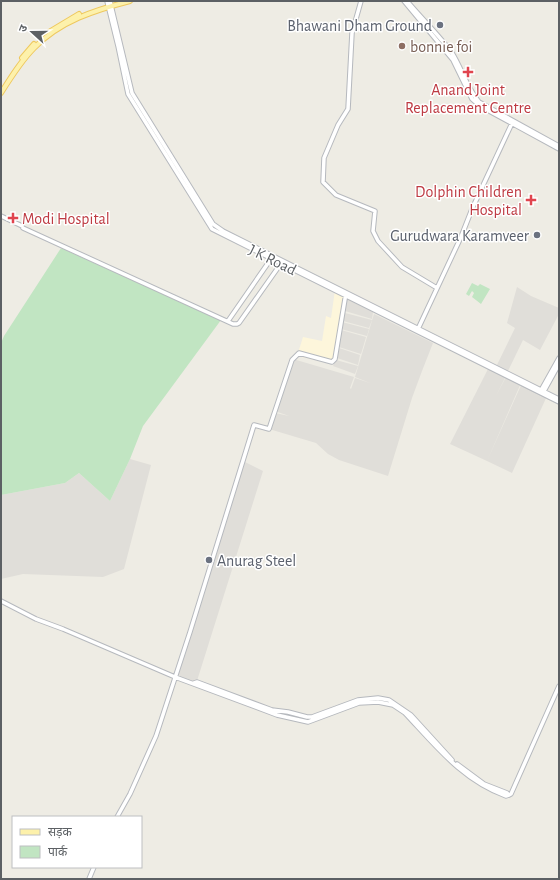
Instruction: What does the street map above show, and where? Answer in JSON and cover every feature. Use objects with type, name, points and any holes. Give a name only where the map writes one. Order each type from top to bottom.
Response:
[{"type":"main road","points":[[1,88],[29,48],[44,36],[71,17],[93,8],[121,1]]},
{"type":"main road","points":[[1,93],[25,58],[45,38],[61,26],[109,4],[130,1]]},
{"type":"street","points":[[361,1],[352,33],[348,109],[338,125],[324,158],[323,182],[336,195],[375,211],[373,231],[378,241],[402,267],[437,288]]},
{"type":"street","points":[[404,1],[453,60],[473,101],[559,147]]},
{"type":"street","points":[[407,1],[451,51],[459,64],[473,95],[479,102],[512,122]]},
{"type":"street","name":"J K Road","points":[[109,4],[132,93],[164,149],[213,227],[497,370],[559,399]]},
{"type":"street","points":[[418,330],[512,122]]},
{"type":"street","points":[[1,217],[237,324],[282,262]]},
{"type":"street","points":[[228,320],[273,257]]},
{"type":"street","points":[[119,816],[156,736],[254,425],[269,429],[292,360],[299,353],[332,362],[335,359],[346,294]]},
{"type":"street","points":[[542,392],[559,358]]},
{"type":"street","points":[[542,392],[559,364]]},
{"type":"street","name":"J K Road","points":[[542,392],[559,402]]},
{"type":"street","points":[[1,601],[36,619],[175,677],[277,714],[308,722],[358,703],[387,703],[405,713],[454,765],[490,790],[506,796],[511,794],[559,686]]},
{"type":"street","points":[[89,879],[94,868]]},
{"type":"shaded area","points":[[517,287],[531,296],[559,308],[559,314],[540,350],[523,340],[507,373],[496,367],[515,328],[507,323]]},
{"type":"shaded area","points":[[335,290],[345,295],[334,364],[297,356],[303,337],[322,341],[326,316],[331,318]]},
{"type":"shaded area","points":[[347,298],[373,312],[372,319],[345,311]]},
{"type":"shaded area","points":[[345,313],[372,320],[369,328],[343,321]]},
{"type":"shaded area","points":[[374,314],[433,343],[412,398],[388,476],[339,460],[328,454],[316,443],[269,429],[275,413],[289,416],[275,411],[293,359],[354,377],[350,388],[351,389],[355,378],[370,383],[355,377]]},
{"type":"shaded area","points":[[342,322],[369,329],[367,336],[341,329]]},
{"type":"shaded area","points":[[341,330],[366,337],[364,344],[340,338]]},
{"type":"shaded area","points":[[340,338],[364,344],[361,354],[339,347]]},
{"type":"shaded area","points":[[339,348],[360,355],[358,365],[337,358]]},
{"type":"shaded area","points":[[336,360],[358,366],[355,374],[333,366]]},
{"type":"shaded area","points":[[489,367],[506,376],[496,396],[506,377],[521,383],[487,461],[450,444]]},
{"type":"shaded area","points":[[522,383],[547,396],[512,473],[487,461]]},
{"type":"shaded area","points":[[130,459],[151,465],[124,569],[103,577],[23,574],[1,579],[1,495],[65,483],[79,473],[110,501]]},
{"type":"shaded area","points":[[243,461],[263,471],[196,684],[175,677]]},
{"type":"green space","points":[[61,248],[221,320],[143,426],[130,459],[110,501],[79,473],[65,483],[1,495],[1,343],[4,336]]},
{"type":"green space","points":[[472,283],[478,286],[480,284],[490,289],[481,304],[472,297],[474,293],[472,291],[469,296],[466,294]]},
{"type":"place","name":"Bhawani Dham Ground","points":[[440,25]]},
{"type":"place","name":"bonnie foi","points":[[402,46]]},
{"type":"place","name":"Anand Joint Replacement Centre","points":[[468,72]]},
{"type":"place","name":"Dolphin Children Hospital","points":[[531,200]]},
{"type":"place","name":"Modi Hospital","points":[[13,218]]},
{"type":"place","name":"Gurudwara Karamveer","points":[[537,235]]},
{"type":"place","name":"Anurag Steel","points":[[209,560]]}]
